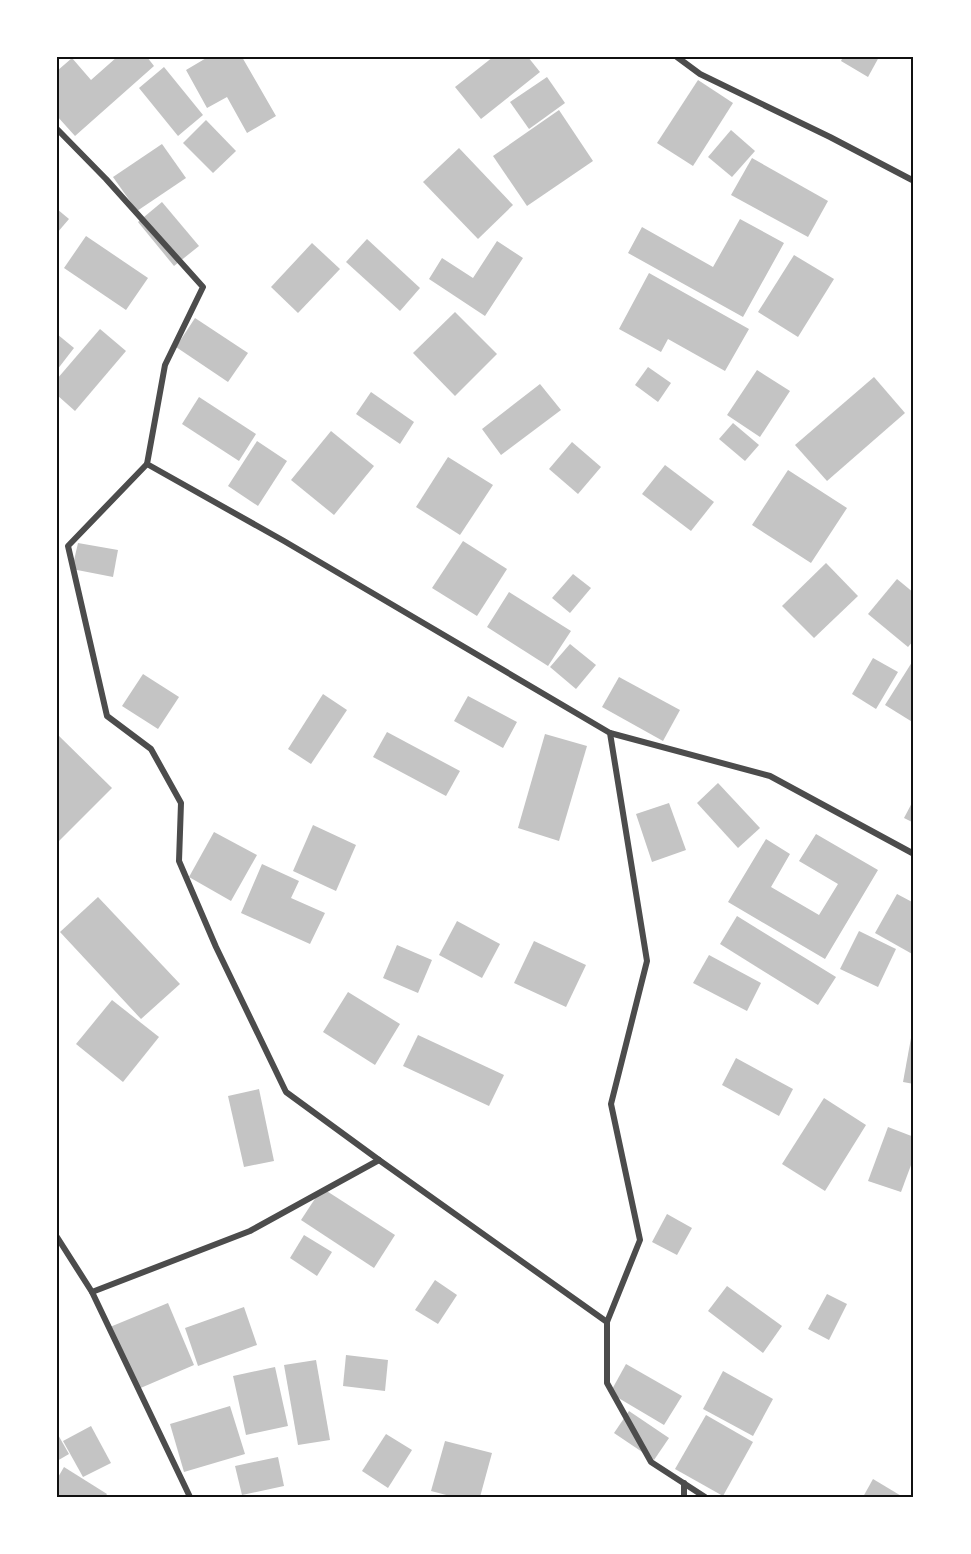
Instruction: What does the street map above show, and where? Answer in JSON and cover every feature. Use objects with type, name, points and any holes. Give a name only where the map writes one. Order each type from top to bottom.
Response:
[{"type":"street","points":[[677,57],[700,74],[914,181]]},
{"type":"street","points":[[57,129],[106,179],[203,287],[165,365],[147,464],[68,546],[107,716],[151,749],[181,803],[179,861],[216,947],[286,1092],[607,1322]]},
{"type":"street","points":[[147,464],[284,540],[610,733],[770,776],[914,854]]},
{"type":"street","points":[[610,733],[648,961],[611,1104],[640,1240],[607,1322],[607,1383],[651,1462],[705,1497]]},
{"type":"street","points":[[92,1292],[250,1231],[379,1160]]},
{"type":"street","points":[[57,1238],[92,1292],[190,1497]]},
{"type":"street","points":[[684,1483],[684,1497]]},
{"type":"building","points":[[117,57],[147,57],[154,66],[75,136],[57,116],[57,71],[72,58],[91,80]]},
{"type":"building","points":[[208,57],[242,57],[276,116],[247,133],[227,97],[207,108],[186,70]]},
{"type":"building","points":[[493,57],[528,57],[540,72],[481,119],[455,87]]},
{"type":"building","points":[[843,57],[879,57],[868,77],[841,61]]},
{"type":"building","points":[[164,67],[203,115],[178,136],[139,88]]},
{"type":"building","points":[[547,77],[565,103],[529,129],[510,102]]},
{"type":"building","points":[[698,80],[733,103],[693,166],[657,143]]},
{"type":"building","points":[[559,110],[593,161],[527,206],[493,156]]},
{"type":"building","points":[[206,120],[236,151],[213,173],[183,143]]},
{"type":"building","points":[[731,130],[755,151],[732,177],[708,157]]},
{"type":"building","points":[[162,144],[186,178],[137,211],[113,177]]},
{"type":"building","points":[[459,148],[513,205],[478,239],[423,182]]},
{"type":"building","points":[[752,158],[828,201],[808,237],[731,195]]},
{"type":"building","points":[[162,202],[199,246],[174,266],[138,222]]},
{"type":"building","points":[[57,209],[69,219],[57,233]]},
{"type":"building","points":[[740,219],[784,243],[743,317],[628,253],[642,227],[713,267]]},
{"type":"building","points":[[86,236],[148,278],[126,310],[64,268]]},
{"type":"building","points":[[367,239],[420,288],[400,311],[346,262]]},
{"type":"building","points":[[497,241],[523,258],[485,316],[429,279],[442,258],[473,278]]},
{"type":"building","points":[[312,243],[340,269],[298,313],[271,287]]},
{"type":"building","points":[[794,255],[834,279],[798,337],[758,312]]},
{"type":"building","points":[[649,273],[749,329],[725,371],[668,339],[661,352],[619,329]]},
{"type":"building","points":[[455,312],[497,354],[455,396],[413,353]]},
{"type":"building","points":[[195,318],[248,353],[228,382],[176,347]]},
{"type":"building","points":[[100,329],[126,351],[75,411],[57,395],[57,379]]},
{"type":"building","points":[[57,334],[74,348],[57,370]]},
{"type":"building","points":[[648,367],[671,383],[658,402],[635,385]]},
{"type":"building","points":[[757,370],[790,391],[760,437],[727,415]]},
{"type":"building","points":[[874,377],[905,413],[827,481],[795,445]]},
{"type":"building","points":[[540,384],[561,410],[501,455],[482,429]]},
{"type":"building","points":[[371,392],[414,422],[400,444],[356,414]]},
{"type":"building","points":[[199,397],[256,434],[239,461],[182,424]]},
{"type":"building","points":[[733,423],[759,445],[745,461],[719,439]]},
{"type":"building","points":[[331,431],[374,466],[334,515],[291,480]]},
{"type":"building","points":[[257,441],[287,461],[258,506],[228,486]]},
{"type":"building","points":[[572,442],[601,467],[578,494],[549,469]]},
{"type":"building","points":[[448,457],[493,485],[460,535],[416,507]]},
{"type":"building","points":[[665,465],[714,502],[691,531],[642,494]]},
{"type":"building","points":[[788,470],[847,508],[811,563],[752,525]]},
{"type":"building","points":[[463,541],[507,569],[477,616],[432,588]]},
{"type":"building","points":[[78,543],[118,550],[113,577],[72,569]]},
{"type":"building","points":[[826,563],[858,596],[814,638],[782,606]]},
{"type":"building","points":[[573,574],[591,588],[570,613],[552,598]]},
{"type":"building","points":[[897,579],[914,593],[914,640],[908,647],[868,614]]},
{"type":"building","points":[[509,592],[571,631],[548,666],[487,627]]},
{"type":"building","points":[[570,644],[596,665],[576,689],[550,667]]},
{"type":"building","points":[[873,658],[898,672],[876,709],[852,694]]},
{"type":"building","points":[[914,659],[914,723],[885,705]]},
{"type":"building","points":[[143,674],[179,697],[158,729],[122,706]]},
{"type":"building","points":[[619,677],[680,710],[663,741],[602,707]]},
{"type":"building","points":[[323,694],[347,710],[311,764],[288,749]]},
{"type":"building","points":[[468,696],[517,722],[503,748],[454,721]]},
{"type":"building","points":[[387,732],[460,771],[446,796],[373,757]]},
{"type":"building","points":[[57,734],[112,788],[57,843]]},
{"type":"building","points":[[545,734],[587,746],[559,841],[518,828]]},
{"type":"building","points":[[718,783],[760,828],[738,848],[697,803]]},
{"type":"building","points":[[914,799],[914,823],[904,818]]},
{"type":"building","points":[[669,803],[686,850],[652,862],[636,814]]},
{"type":"building","points":[[313,825],[356,845],[336,891],[293,871]]},
{"type":"building","points":[[214,832],[257,855],[231,901],[189,877]]},
{"type":"building","points":[[816,834],[878,870],[825,959],[728,902],[766,839],[790,854],[771,887],[819,915],[838,884],[799,861]]},
{"type":"building","points":[[262,864],[299,881],[291,898],[325,913],[310,944],[241,913]]},
{"type":"building","points":[[897,894],[914,903],[914,955],[875,933]]},
{"type":"building","points":[[98,897],[180,984],[141,1019],[60,932]]},
{"type":"building","points":[[737,916],[836,977],[818,1005],[720,944]]},
{"type":"building","points":[[457,921],[500,944],[482,978],[439,955]]},
{"type":"building","points":[[859,931],[896,949],[878,987],[840,969]]},
{"type":"building","points":[[534,941],[586,965],[566,1007],[514,983]]},
{"type":"building","points":[[397,945],[432,960],[418,993],[383,978]]},
{"type":"building","points":[[709,955],[761,983],[747,1011],[693,983]]},
{"type":"building","points":[[348,992],[400,1024],[375,1065],[323,1032]]},
{"type":"building","points":[[112,1000],[159,1037],[123,1082],[76,1044]]},
{"type":"building","points":[[914,1027],[914,1084],[903,1082]]},
{"type":"building","points":[[418,1035],[504,1075],[489,1106],[403,1066]]},
{"type":"building","points":[[736,1058],[793,1089],[779,1116],[722,1085]]},
{"type":"building","points":[[259,1089],[274,1161],[244,1167],[228,1096]]},
{"type":"building","points":[[824,1098],[866,1125],[825,1191],[782,1164]]},
{"type":"building","points":[[888,1127],[914,1137],[914,1157],[901,1192],[868,1181]]},
{"type":"building","points":[[322,1188],[395,1235],[374,1268],[301,1220]]},
{"type":"building","points":[[667,1214],[692,1228],[677,1255],[652,1242]]},
{"type":"building","points":[[304,1235],[332,1252],[317,1276],[290,1258]]},
{"type":"building","points":[[435,1280],[457,1295],[438,1324],[415,1310]]},
{"type":"building","points":[[727,1286],[782,1326],[763,1353],[708,1311]]},
{"type":"building","points":[[827,1294],[847,1304],[829,1340],[808,1329]]},
{"type":"building","points":[[168,1303],[194,1365],[136,1390],[110,1327]]},
{"type":"building","points":[[244,1307],[257,1345],[198,1366],[185,1328]]},
{"type":"building","points":[[346,1355],[388,1360],[385,1391],[343,1386]]},
{"type":"building","points":[[316,1360],[330,1440],[298,1445],[284,1365]]},
{"type":"building","points":[[626,1364],[682,1396],[664,1425],[610,1393]]},
{"type":"building","points":[[275,1367],[288,1426],[246,1435],[233,1376]]},
{"type":"building","points":[[723,1371],[773,1399],[753,1436],[703,1409]]},
{"type":"building","points":[[230,1406],[245,1454],[184,1472],[170,1424]]},
{"type":"building","points":[[629,1411],[669,1438],[654,1460],[614,1433]]},
{"type":"building","points":[[706,1415],[753,1442],[723,1496],[675,1469]]},
{"type":"building","points":[[91,1426],[111,1463],[83,1477],[63,1441]]},
{"type":"building","points":[[57,1433],[69,1454],[57,1461]]},
{"type":"building","points":[[386,1434],[412,1450],[388,1488],[362,1471]]},
{"type":"building","points":[[445,1441],[492,1453],[480,1497],[454,1497],[431,1491]]},
{"type":"building","points":[[278,1457],[284,1486],[242,1495],[235,1466]]},
{"type":"building","points":[[64,1467],[107,1494],[105,1497],[57,1497],[57,1479]]},
{"type":"building","points":[[873,1479],[903,1497],[863,1497]]}]
